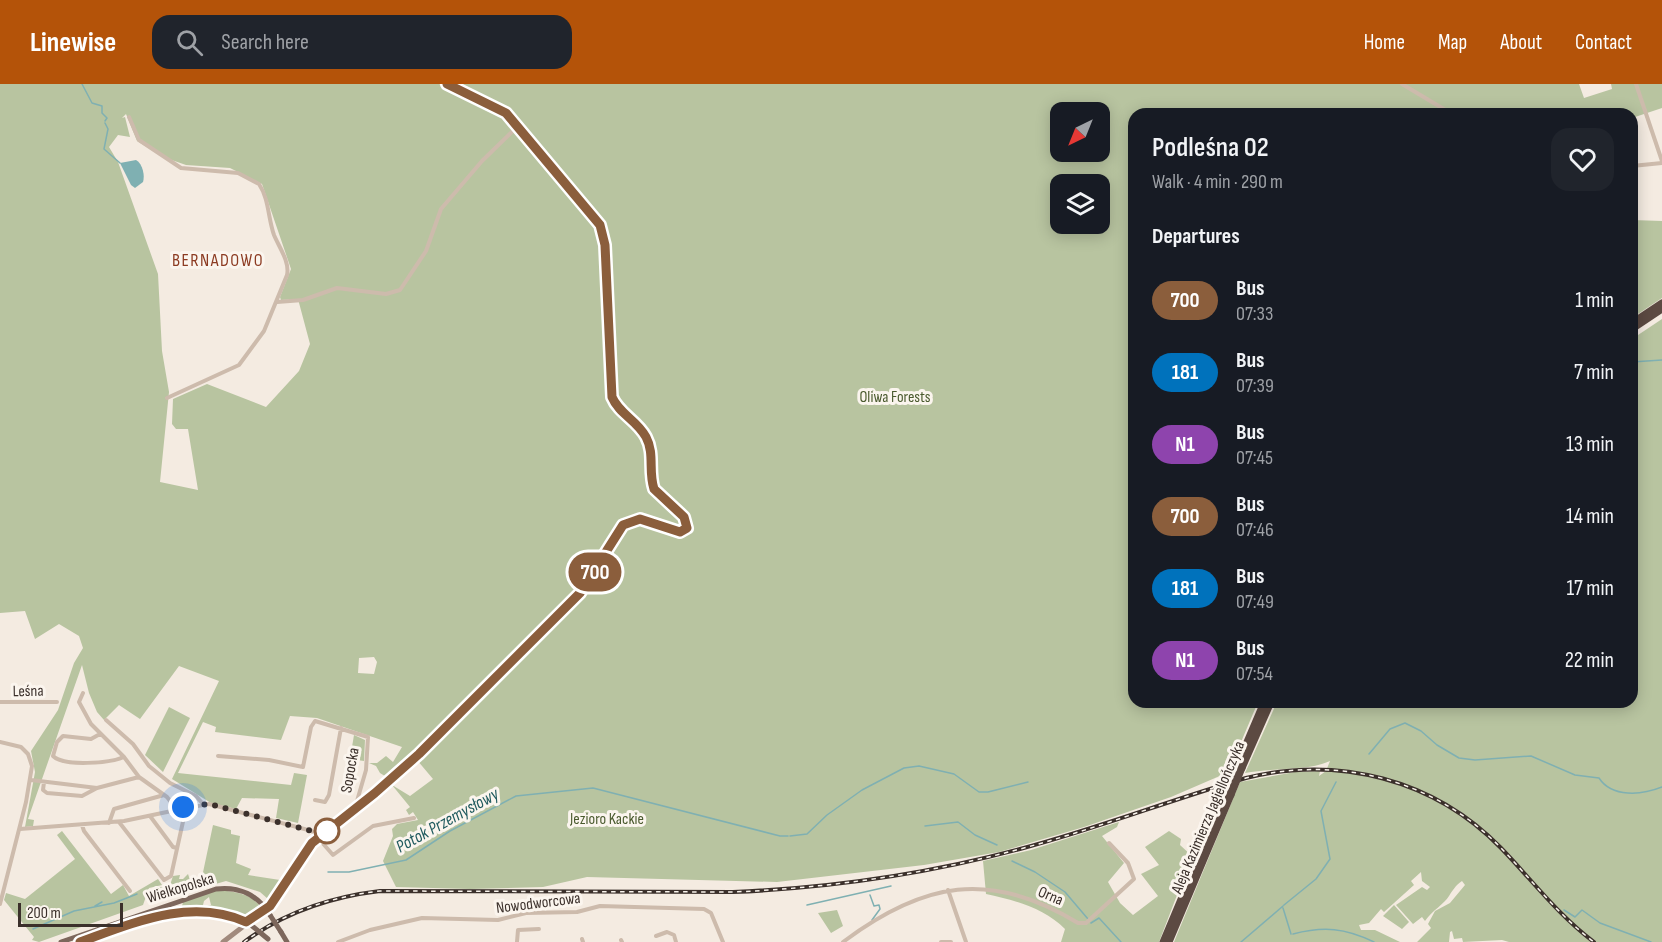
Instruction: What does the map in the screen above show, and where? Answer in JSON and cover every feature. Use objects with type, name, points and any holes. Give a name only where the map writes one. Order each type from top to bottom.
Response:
[{"type":"highway","points":[[1638,319],[1662,303]]},
{"type":"highway","points":[[1638,325],[1662,309]]},
{"type":"highway","name":"Aleja Kazimierza Jagiellończyka","points":[[1239,769],[1262,708]]},
{"type":"highway","name":"Aleja Kazimierza Jagiellończyka","points":[[1163,942],[1267,708]]},
{"type":"highway","name":"Aleja Kazimierza Jagiellończyka","points":[[1169,942],[1227,796]]},
{"type":"main road","name":"Sopocka","points":[[223,942],[234,936],[266,909],[307,849],[424,749],[580,593],[593,577],[611,543],[626,523],[640,519],[680,532],[685,531],[688,525],[684,517],[656,492],[652,483],[652,452],[647,440],[639,426],[618,409],[612,397],[606,247],[602,229],[518,126],[500,109],[447,84]]},
{"type":"main road","name":"Wielkopolska","points":[[61,942],[216,888],[231,888],[250,895],[266,909],[287,942]]},
{"type":"main road","points":[[181,900],[180,908],[183,912]]},
{"type":"main road","name":"Wielkopolska","points":[[80,942],[140,921],[183,912],[214,912],[249,924],[270,940]]},
{"type":"street","points":[[1402,84],[1442,108]]},
{"type":"street","points":[[1636,84],[1662,163],[1638,165]]},
{"type":"street","points":[[129,117],[139,140],[181,168],[238,173],[260,186],[270,212],[273,232],[288,266],[287,275],[264,331],[239,365],[168,398]]},
{"type":"street","points":[[277,302],[303,300],[337,288],[369,294],[398,291],[426,251],[441,209],[482,161],[518,126]]},
{"type":"street","points":[[83,693],[80,702],[87,720],[124,757],[139,777],[164,795],[174,806],[186,808]]},
{"type":"street","name":"Leśna","points":[[0,702],[57,702]]},
{"type":"street","points":[[106,720],[137,749],[148,766],[170,783],[196,796],[202,804]]},
{"type":"street","points":[[218,756],[269,760],[303,767],[313,722],[319,721],[341,728],[329,795],[325,802],[315,800]]},
{"type":"street","name":"Sopocka","points":[[341,728],[368,737],[366,770],[357,801],[359,806]]},
{"type":"street","points":[[100,734],[91,739],[63,736],[57,742],[52,756],[57,759],[87,762],[124,757]]},
{"type":"street","points":[[0,742],[17,744],[28,754],[32,763],[20,829],[0,904]]},
{"type":"street","points":[[44,782],[43,790],[47,793],[82,796],[98,788],[139,777]]},
{"type":"street","points":[[30,780],[98,788]]},
{"type":"street","points":[[109,823],[113,809],[164,795]]},
{"type":"street","points":[[20,829],[119,822],[202,804],[218,806],[312,831],[320,837],[333,855],[373,826],[414,818]]},
{"type":"street","points":[[119,822],[164,880],[171,876],[186,808]]},
{"type":"street","points":[[150,816],[173,847],[177,848]]},
{"type":"street","points":[[82,825],[84,831],[130,891]]},
{"type":"street","name":"Orna","points":[[948,890],[971,888],[998,890],[1038,900],[1083,924],[1134,879],[1128,863],[1109,843]]},
{"type":"street","points":[[843,942],[908,901],[948,890],[964,941]]},
{"type":"street","name":"Nowodworcowa","points":[[338,942],[369,930],[418,918],[498,920],[526,913],[577,912],[600,906],[704,909],[711,913],[723,942]]},
{"type":"street","points":[[517,942],[518,930],[539,929]]},
{"type":"street","points":[[656,936],[667,932],[674,935],[676,942]]},
{"type":"street","points":[[941,942],[951,942]]},
{"type":"green space","points":[[0,84],[439,84],[505,116],[595,226],[603,254],[609,396],[616,409],[637,431],[645,444],[649,482],[653,494],[680,517],[684,527],[680,529],[643,516],[631,517],[623,522],[608,540],[577,594],[507,665],[388,778],[380,773],[376,766],[369,763],[377,763],[386,756],[393,762],[402,747],[317,718],[290,716],[281,740],[215,732],[216,727],[203,722],[178,773],[291,785],[294,773],[307,775],[298,823],[276,818],[279,799],[242,798],[236,809],[211,803],[172,779],[219,681],[179,666],[140,719],[119,705],[104,720],[97,712],[89,693],[82,665],[28,819],[34,820],[33,826],[25,827],[35,772],[31,751],[58,710],[74,663],[83,648],[79,636],[59,624],[35,639],[25,611],[0,613]],"holes":[[[126,114],[137,141],[163,157],[186,165],[230,168],[262,184],[291,269],[280,297],[281,300],[298,299],[310,344],[299,371],[266,407],[207,384],[173,399],[172,424],[176,429],[188,429],[198,490],[160,482],[169,392],[162,351],[158,274],[118,162],[109,147],[118,135],[130,137],[125,117],[122,118]],[[374,657],[377,662],[374,674],[358,673],[359,658]]]},
{"type":"green space","name":"Oliwa Forests","points":[[454,84],[1579,84],[1584,98],[1612,89],[1611,84],[1662,84],[1662,108],[1638,116],[1638,108],[1128,108],[1128,708],[1255,708],[1230,768],[1222,775],[1171,797],[1084,827],[999,852],[924,865],[777,882],[587,877],[543,887],[470,889],[396,887],[383,861],[393,836],[392,829],[397,824],[418,820],[413,812],[409,815],[406,810],[410,807],[392,785],[410,796],[433,779],[417,760],[582,595],[625,528],[646,524],[681,536],[687,535],[692,528],[689,517],[658,489],[649,437],[615,397],[609,246],[602,223],[508,111]]},
{"type":"green space","points":[[1638,220],[1662,221],[1662,298],[1638,314]]},
{"type":"green space","points":[[1662,319],[1662,942],[1509,942],[1502,940],[1463,942],[1462,938],[1454,939],[1452,931],[1449,942],[1417,942],[1431,928],[1428,924],[1435,911],[1450,903],[1465,885],[1462,881],[1425,921],[1422,917],[1413,924],[1396,905],[1422,887],[1427,890],[1430,887],[1422,881],[1421,872],[1411,881],[1414,885],[1384,912],[1381,909],[1369,923],[1359,925],[1361,930],[1375,930],[1400,942],[1174,942],[1240,782],[1295,772],[1320,771],[1319,776],[1326,771],[1330,761],[1300,768],[1245,773],[1274,708],[1638,708],[1638,335]]},
{"type":"green space","points":[[169,707],[190,718],[163,772],[145,755]]},
{"type":"green space","points":[[354,735],[365,740],[364,761],[350,759]]},
{"type":"green space","points":[[1119,822],[1117,827],[1102,836],[1124,863],[1108,882],[1120,903],[1133,915],[1158,896],[1141,874],[1159,865],[1145,847],[1169,831],[1181,839],[1180,845],[1192,856],[1159,942],[1061,942],[1065,929],[1048,916],[1018,902],[986,894],[983,861],[1031,850]]},
{"type":"green space","points":[[213,825],[231,830],[231,834],[240,836],[236,863],[251,869],[248,875],[280,880],[268,899],[260,892],[226,881],[149,903],[148,900],[154,889],[170,885],[173,876],[180,875],[179,879],[183,879],[188,874],[190,880],[202,877]]},
{"type":"green space","points":[[62,831],[111,894],[123,885],[129,896],[158,879],[162,885],[149,888],[143,905],[39,942],[32,940],[34,937],[4,900],[6,893],[25,899],[75,859],[57,835]]},
{"type":"green space","points":[[216,890],[246,896],[261,907],[243,918],[209,909],[207,906],[211,905],[209,897],[204,901],[202,909],[185,909],[182,906],[183,902]]},
{"type":"green space","points":[[1394,905],[1409,922],[1402,929],[1383,916]]},
{"type":"green space","points":[[837,910],[843,926],[831,933],[818,913]]},
{"type":"water","points":[[136,160],[142,167],[144,177],[143,182],[135,188],[131,185],[120,163]]},
{"type":"waterway","points":[[82,84],[92,103],[102,106],[102,113],[107,118],[105,121]]},
{"type":"waterway","points":[[105,123],[108,129],[104,149],[120,163]]},
{"type":"waterway","points":[[1638,362],[1662,360]]},
{"type":"waterway","points":[[1369,754],[1390,729],[1405,723],[1421,731],[1437,745],[1459,758],[1475,760],[1531,756],[1575,775],[1599,778],[1619,792],[1646,792],[1662,787]]},
{"type":"waterway","name":"Potok Przemysłowy","points":[[790,836],[807,834],[827,815],[862,790],[904,768],[919,766],[954,774],[979,792],[1028,782]]},
{"type":"waterway","points":[[1284,905],[1316,879],[1330,859],[1321,811],[1336,782]]},
{"type":"waterway","name":"Potok Przemysłowy","points":[[328,872],[349,872],[406,860],[450,831],[516,796],[593,788],[780,836],[788,836]]},
{"type":"waterway","points":[[925,826],[958,822],[975,835],[997,845]]},
{"type":"waterway","points":[[1012,861],[1035,872],[1065,892],[1088,919]]},
{"type":"waterway","points":[[807,905],[891,886]]},
{"type":"waterway","name":"Potok Przemysłowy","points":[[33,929],[74,911],[114,903],[137,894]]},
{"type":"waterway","points":[[870,895],[874,906],[879,905],[880,909],[872,920]]},
{"type":"waterway","name":"Potok Przemysłowy","points":[[95,906],[102,902]]},
{"type":"waterway","points":[[1241,942],[1283,906]]},
{"type":"waterway","points":[[1283,908],[1291,934]]},
{"type":"waterway","points":[[1564,910],[1575,917],[1582,910],[1600,923],[1651,942]]},
{"type":"waterway","points":[[1091,923],[1099,918],[1121,942]]},
{"type":"waterway","points":[[1293,934],[1325,929],[1344,931],[1374,942]]},
{"type":"railway","points":[[244,942],[292,914],[343,897],[380,891],[733,892],[805,887],[914,873],[985,858],[1077,833],[1246,778],[1281,772],[1315,770],[1349,772],[1383,779],[1415,789],[1446,805],[1475,824],[1501,848],[1557,909],[1594,942]]},
{"type":"bus line","name":"700","points":[[80,942],[140,921],[183,912],[214,912],[246,922],[270,906],[312,843],[375,793],[419,754],[580,593],[593,577],[623,525],[640,519],[680,532],[687,528],[688,522],[684,517],[661,498],[654,489],[652,452],[645,434],[633,420],[618,409],[612,397],[605,245],[600,225],[512,118],[495,105],[447,84]]},
{"type":"district","name":"BERNADOWO","points":[[218,260]]},
{"type":"route","points":[[183,807],[209,804],[316,832],[320,837],[327,831]]},
{"type":"park label","name":"Jezioro Kackie","points":[[607,818]]}]
